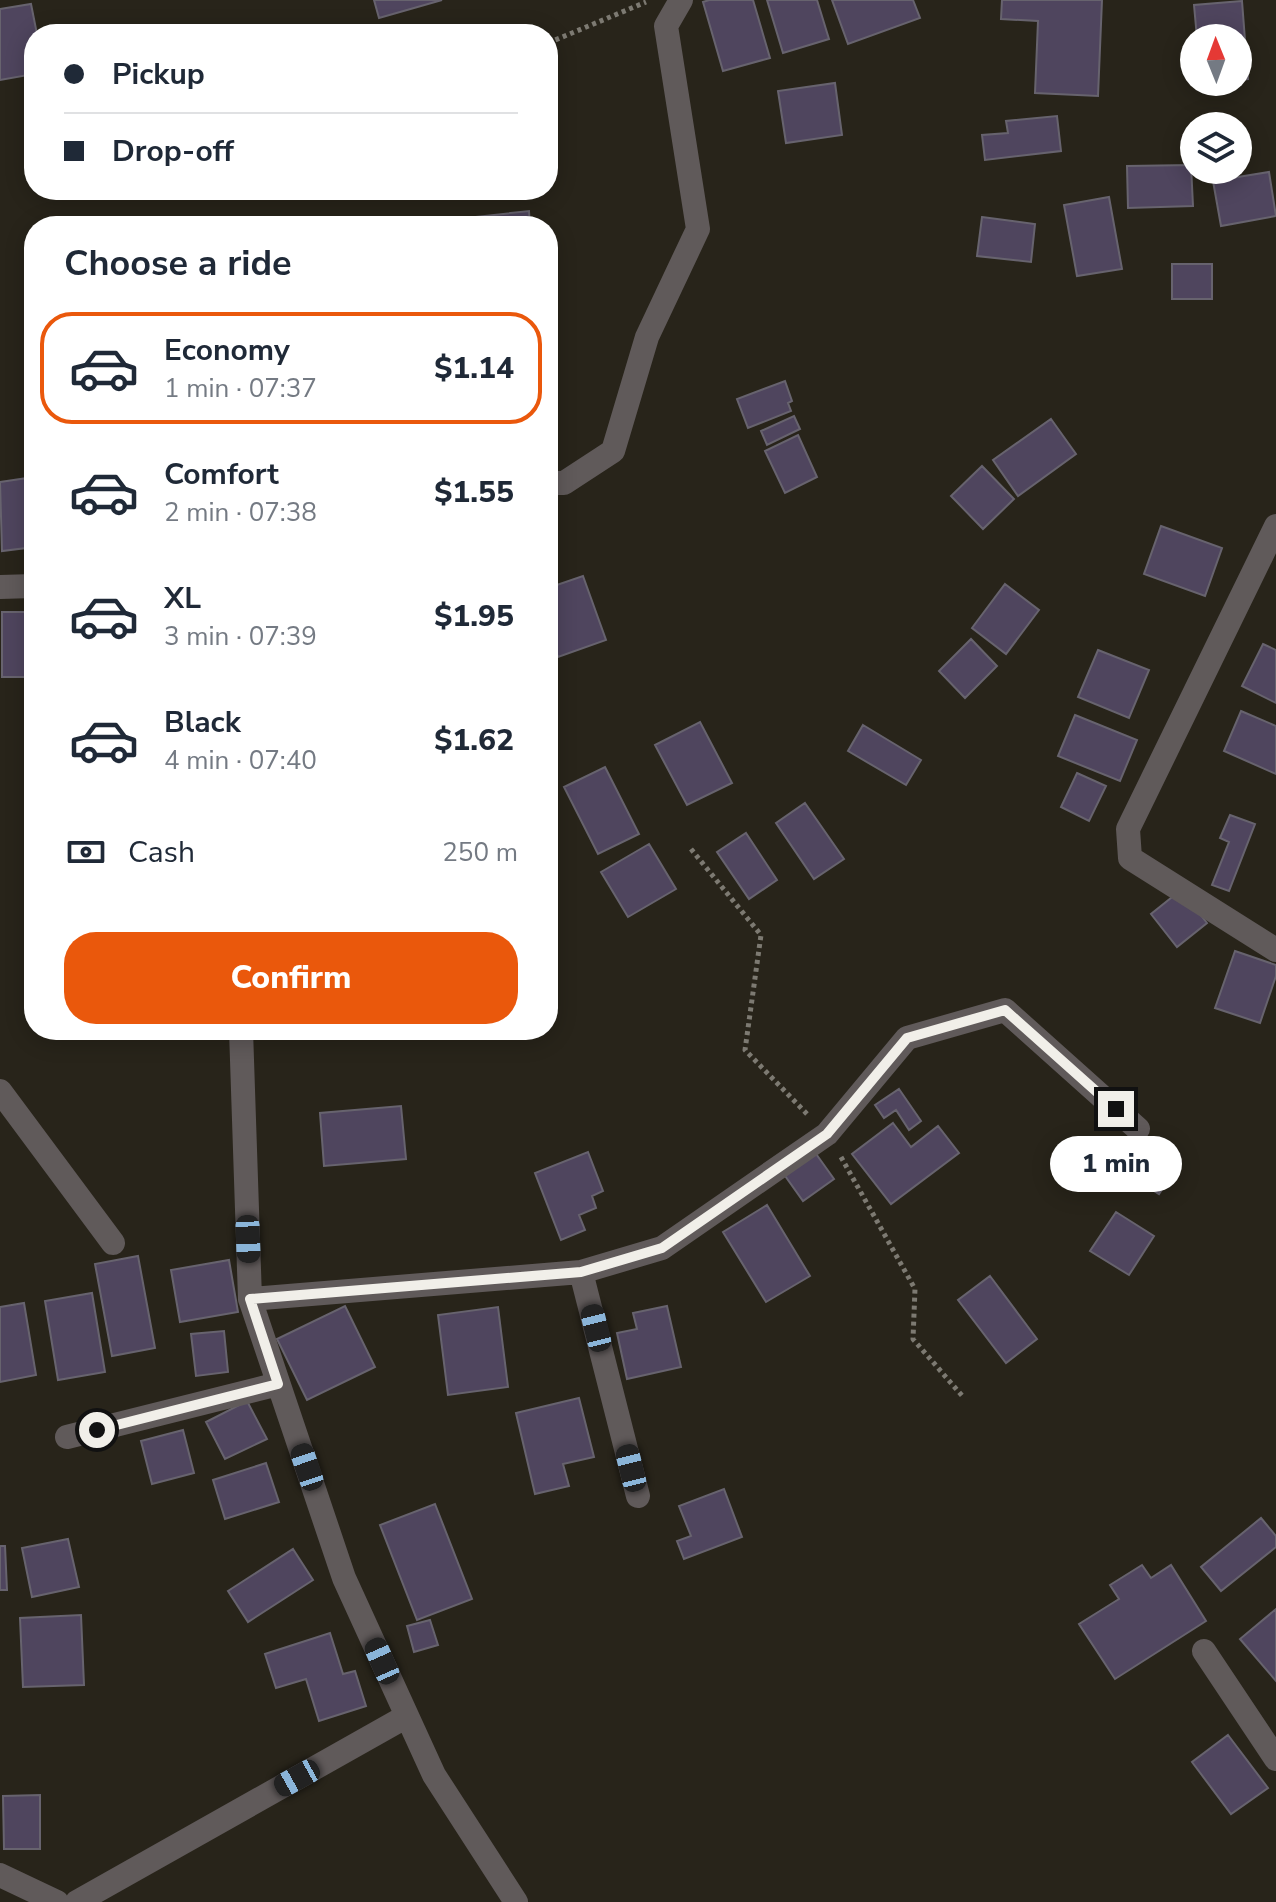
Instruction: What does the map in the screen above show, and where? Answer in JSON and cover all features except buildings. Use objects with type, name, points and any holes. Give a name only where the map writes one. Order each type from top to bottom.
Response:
[{"type":"street","points":[[558,483],[564,483],[613,451],[647,337],[698,229],[666,26],[681,0]]},
{"type":"street","points":[[1276,526],[1128,829],[1130,858],[1276,950]]},
{"type":"street","points":[[0,587],[24,586]]},
{"type":"street","points":[[250,1299],[581,1272],[662,1248],[827,1134],[907,1038],[1005,1010],[1138,1129]]},
{"type":"street","points":[[241,1040],[250,1299],[344,1578],[434,1775],[516,1902]]},
{"type":"street","points":[[0,1091],[113,1243]]},
{"type":"street","points":[[581,1272],[638,1496]]},
{"type":"street","points":[[67,1437],[278,1384]]},
{"type":"street","points":[[1204,1651],[1276,1759]]},
{"type":"street","points":[[77,1902],[407,1716]]},
{"type":"street","points":[[0,1875],[57,1902]]},
{"type":"path","points":[[558,39],[651,0]]},
{"type":"path","points":[[691,849],[761,935],[745,1050],[827,1134],[915,1289],[913,1339],[964,1398]]},
{"type":"route","points":[[97,1430],[278,1384],[250,1299],[581,1272],[662,1248],[827,1134],[907,1038],[1005,1010],[1116,1109]]}]
